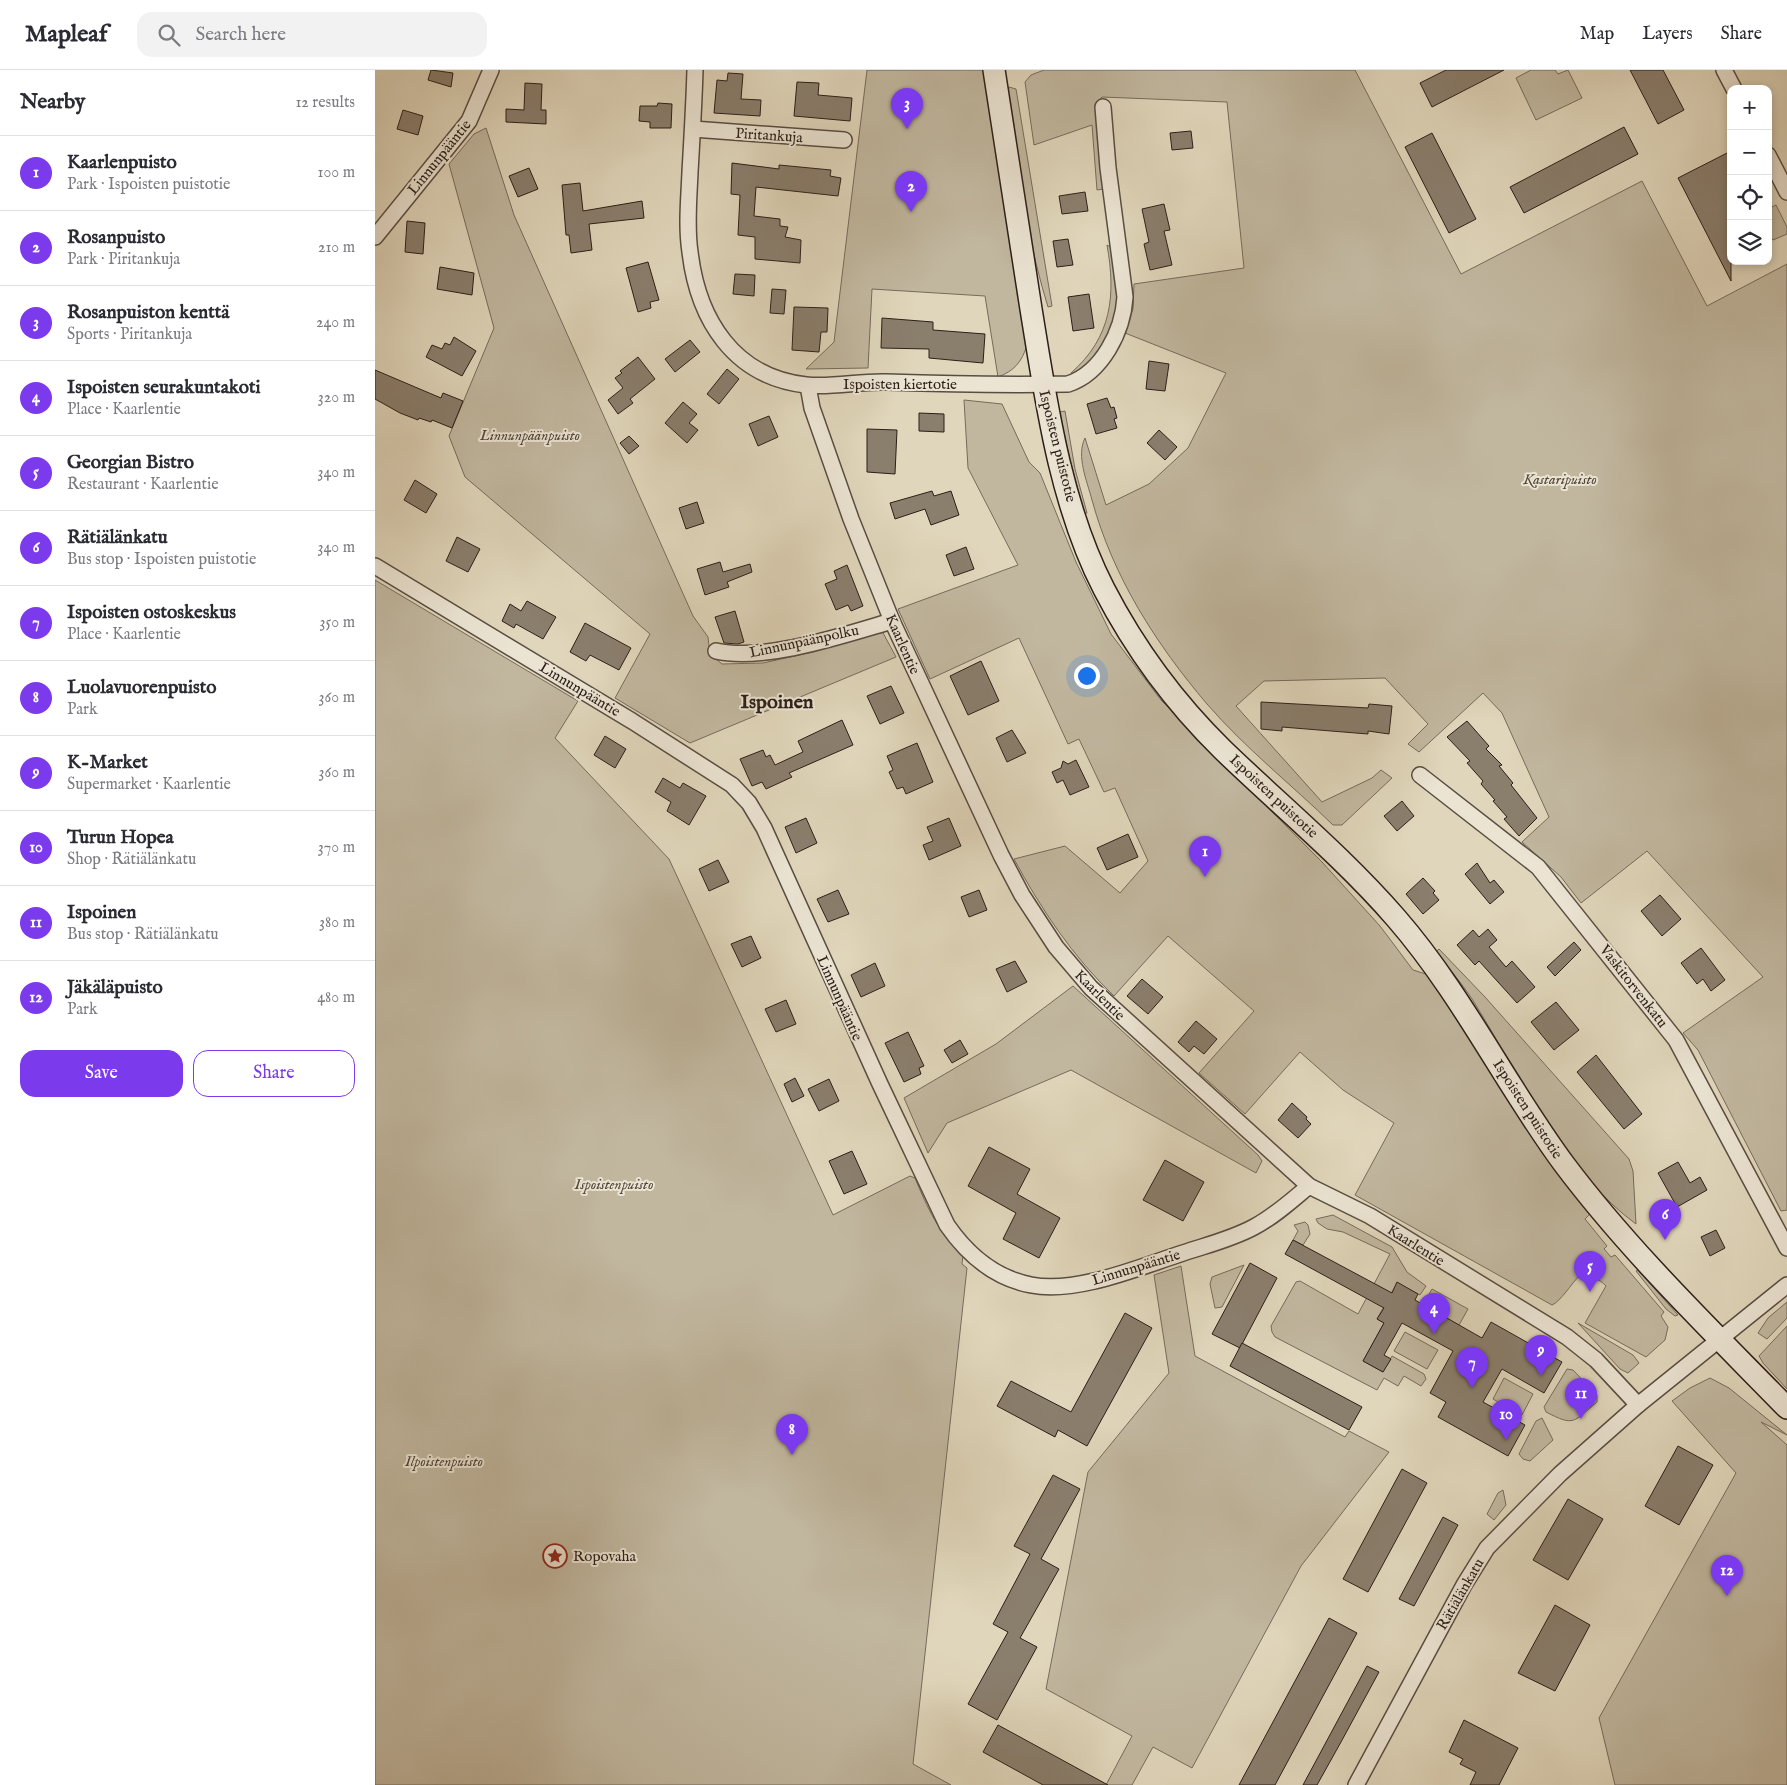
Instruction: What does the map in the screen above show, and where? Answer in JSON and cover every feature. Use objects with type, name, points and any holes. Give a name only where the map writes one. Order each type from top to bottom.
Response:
[{"type":"main road","name":"Ispoisten puistotie","points":[[994,70],[1043,385],[1065,482],[1103,588],[1149,662],[1175,697],[1223,750],[1336,855],[1411,936],[1448,984],[1563,1162],[1627,1241],[1787,1408]]},
{"type":"street","name":"Linnunpääntie","points":[[375,237],[469,121],[491,70]]},
{"type":"street","name":"Ispoisten kiertotie","points":[[695,70],[689,203],[690,251],[706,310],[715,330],[728,348],[753,368],[784,381],[808,386],[883,381],[1068,384],[1079,380],[1089,373],[1113,342],[1124,310],[1125,286],[1108,168],[1103,107]]},
{"type":"street","points":[[1724,70],[1732,85]]},
{"type":"street","name":"Piritankuja","points":[[693,129],[845,140]]},
{"type":"street","points":[[1772,163],[1787,192]]},
{"type":"street","name":"Kaarlentie","points":[[808,386],[812,408],[851,519],[892,621],[1001,855],[1022,895],[1056,947],[1091,988],[1309,1186],[1370,1216],[1567,1337],[1595,1360],[1639,1406]]},
{"type":"street","name":"Linnunpääntie","points":[[375,566],[640,726],[732,785],[742,795],[764,828],[879,1084],[947,1224],[961,1244],[992,1269],[1031,1285],[1046,1286],[1082,1283],[1120,1273],[1222,1240],[1255,1226],[1275,1214],[1309,1186]]},
{"type":"street","name":"Linnunpäänpolku","points":[[716,651],[732,654],[777,650],[811,643],[892,621]]},
{"type":"street","name":"Vaskitorvenkatu","points":[[1420,775],[1539,867],[1676,1040],[1787,1248]]},
{"type":"street","name":"Rätiälänkatu","points":[[1356,1785],[1464,1585],[1487,1548],[1560,1474],[1720,1338],[1787,1285]]},
{"type":"green space","points":[[867,70],[983,70],[1027,345],[1017,365],[1004,375],[998,377],[985,296],[872,289],[868,368],[806,369],[834,342]]},
{"type":"green space","name":"Kastaripuisto","points":[[1044,70],[1355,70],[1461,274],[1642,181],[1707,306],[1787,264],[1787,1210],[1781,1211],[1698,1050],[1683,1033],[1763,977],[1647,851],[1581,903],[1561,877],[1522,842],[1549,817],[1502,713],[1483,693],[1419,752],[1408,744],[1428,724],[1385,678],[1264,681],[1236,706],[1322,802],[1372,778],[1381,770],[1392,778],[1342,825],[1333,825],[1222,720],[1170,658],[1138,608],[1112,556],[1092,500],[1083,469],[1082,453],[1085,438],[1106,505],[1149,484],[1188,448],[1226,373],[1125,333],[1133,309],[1134,284],[1244,268],[1227,102],[1102,97],[1096,104],[1103,189],[1097,190],[1092,125],[1034,145],[1025,82],[1031,75]]},
{"type":"green space","points":[[1531,70],[1555,70],[1558,74],[1568,70],[1582,98],[1536,120],[1516,78]]},
{"type":"green space","points":[[1009,87],[1016,89],[1052,306],[1048,307],[1036,265],[1023,201],[1009,112]]},
{"type":"green space","name":"Linnunpäänpuisto","points":[[486,128],[514,215],[693,616],[708,637],[710,654],[722,664],[763,663],[813,652],[882,631],[896,657],[690,743],[615,698],[650,634],[465,477],[449,436],[494,328],[449,164],[474,134]]},
{"type":"green space","points":[[1776,205],[1787,227],[1787,234],[1773,240],[1772,239],[1772,207]]},
{"type":"green space","points":[[1107,245],[1112,248],[1118,288],[1119,304],[1116,320],[1108,338],[1096,355],[1073,375],[1071,373],[1085,359],[1095,345],[1103,330],[1108,314],[1111,281]]},
{"type":"green space","points":[[964,400],[1002,404],[1029,462],[1040,473],[1076,562],[1111,634],[1161,700],[1322,862],[1380,926],[1413,970],[1429,975],[1542,1153],[1590,1214],[1585,1219],[1607,1246],[1604,1249],[1611,1257],[1615,1255],[1664,1312],[1661,1316],[1668,1327],[1665,1340],[1646,1357],[1585,1323],[1606,1286],[1597,1279],[1580,1275],[1552,1305],[1355,1195],[1394,1123],[1343,1090],[1300,1052],[1245,1114],[1199,1073],[1254,1011],[1168,936],[1114,996],[1071,949],[1035,896],[1014,859],[1065,846],[1120,893],[1148,861],[1115,788],[1104,792],[1079,739],[1068,744],[1019,638],[930,679],[898,609],[1018,565],[968,468]]},
{"type":"green space","points":[[1065,411],[1075,469],[1087,513],[1085,514],[1062,425],[1060,412]]},
{"type":"green space","points":[[375,580],[578,701],[555,738],[669,859],[833,1215],[910,1176],[915,1178],[929,1210],[940,1229],[963,1255],[962,1264],[967,1268],[913,1764],[951,1785],[375,1785]]},
{"type":"green space","points":[[1439,949],[1485,997],[1629,1159],[1633,1171],[1636,1224],[1612,1204],[1589,1180],[1568,1153],[1529,1094],[1473,1000],[1436,952]]},
{"type":"green space","points":[[1073,986],[1258,1155],[1262,1161],[1256,1173],[1071,1070],[947,1123],[928,1153],[904,1098],[996,1044]]},
{"type":"green space","points":[[1333,1215],[1392,1247],[1407,1272],[1426,1286],[1420,1295],[1397,1283],[1377,1319],[1384,1323],[1363,1361],[1383,1372],[1392,1356],[1424,1374],[1426,1379],[1421,1386],[1404,1376],[1398,1386],[1384,1378],[1377,1390],[1275,1337],[1272,1332],[1271,1326],[1296,1282],[1300,1281],[1358,1314],[1390,1254],[1343,1232],[1327,1229],[1318,1223],[1316,1219]]},
{"type":"green space","points":[[1305,1222],[1308,1225],[1310,1234],[1303,1245],[1293,1240],[1298,1231],[1294,1225]]},
{"type":"green space","points":[[1244,1265],[1222,1307],[1215,1308],[1210,1284],[1212,1277]]},
{"type":"green space","points":[[1181,1266],[1195,1356],[1345,1437],[1349,1431],[1389,1452],[1301,1566],[1192,1768],[1153,1747],[1132,1785],[1106,1785],[1132,1736],[1046,1689],[1088,1472],[1169,1373],[1154,1275]]},
{"type":"green space","points":[[1638,1270],[1678,1315],[1675,1316],[1666,1309],[1636,1271]]},
{"type":"green space","points":[[1432,1289],[1468,1309],[1459,1325],[1423,1305]]},
{"type":"green space","points":[[1787,1302],[1787,1318],[1767,1339],[1758,1333],[1768,1318]]},
{"type":"green space","points":[[1578,1323],[1633,1355],[1639,1363],[1628,1373],[1620,1369]]},
{"type":"green space","points":[[1787,1326],[1787,1389],[1759,1356]]},
{"type":"green space","points":[[1405,1332],[1438,1350],[1427,1369],[1394,1351]]},
{"type":"green space","points":[[1567,1369],[1573,1370],[1597,1395],[1597,1402],[1578,1418],[1569,1421],[1546,1412],[1544,1407]]},
{"type":"green space","points":[[1504,1378],[1533,1394],[1522,1415],[1493,1399]]},
{"type":"green space","points":[[1710,1378],[1729,1388],[1787,1435],[1761,1422],[1787,1445],[1787,1785],[1615,1785],[1599,1718],[1736,1473],[1672,1401],[1690,1388]]},
{"type":"green space","points":[[1542,1418],[1553,1440],[1530,1461],[1523,1459],[1519,1454],[1536,1421]]},
{"type":"green space","points":[[1503,1490],[1506,1505],[1494,1520],[1487,1514],[1498,1493]]},
{"type":"building","points":[[431,70],[453,73],[451,87],[428,80]]},
{"type":"building","points":[[1446,70],[1504,70],[1432,107],[1420,83]]},
{"type":"building","points":[[1630,70],[1663,70],[1684,110],[1658,124]]},
{"type":"building","points":[[728,73],[743,74],[741,99],[761,100],[760,116],[714,113],[717,80],[727,81]]},
{"type":"building","points":[[797,82],[819,83],[818,95],[852,98],[850,121],[794,116]]},
{"type":"building","points":[[525,83],[542,84],[541,110],[546,110],[546,124],[506,122],[506,109],[524,110]]},
{"type":"building","points":[[658,103],[672,104],[671,128],[650,128],[650,122],[639,121],[640,106],[657,106]]},
{"type":"building","points":[[403,110],[423,116],[418,135],[397,129]]},
{"type":"building","points":[[1624,127],[1638,154],[1524,213],[1510,187]]},
{"type":"building","points":[[1191,131],[1193,148],[1172,150],[1170,133]]},
{"type":"building","points":[[1432,133],[1476,219],[1449,233],[1405,147]]},
{"type":"building","points":[[1727,153],[1727,265],[1731,265],[1731,281],[1678,178]]},
{"type":"building","points":[[732,163],[779,169],[779,165],[831,170],[830,176],[841,178],[838,196],[756,187],[754,216],[780,219],[780,226],[788,227],[785,237],[801,240],[800,263],[755,259],[755,237],[738,235],[740,195],[731,194]]},
{"type":"building","points":[[529,168],[538,189],[518,197],[509,176]]},
{"type":"building","points":[[580,183],[583,211],[642,201],[644,218],[589,224],[592,250],[571,253],[569,235],[566,235],[562,185]]},
{"type":"building","points":[[1085,192],[1088,211],[1062,214],[1059,196]]},
{"type":"building","points":[[1164,204],[1170,230],[1164,231],[1172,265],[1150,270],[1144,244],[1149,242],[1142,209]]},
{"type":"building","points":[[407,221],[425,223],[423,254],[405,252]]},
{"type":"building","points":[[1068,239],[1073,265],[1057,267],[1053,241]]},
{"type":"building","points":[[648,262],[659,300],[650,302],[651,308],[638,312],[626,268]]},
{"type":"building","points":[[440,267],[474,273],[472,295],[437,289]]},
{"type":"building","points":[[735,274],[755,275],[754,296],[733,294]]},
{"type":"building","points":[[772,289],[786,290],[784,314],[770,313]]},
{"type":"building","points":[[1089,294],[1094,328],[1073,331],[1068,297]]},
{"type":"building","points":[[794,307],[828,308],[827,332],[821,332],[819,352],[792,350]]},
{"type":"building","points":[[882,318],[933,322],[933,330],[985,334],[983,363],[929,358],[929,349],[881,348]]},
{"type":"building","points":[[454,337],[476,351],[462,376],[426,357],[432,345],[442,349],[445,343],[450,345]]},
{"type":"building","points":[[690,340],[700,352],[675,372],[665,359]]},
{"type":"building","points":[[638,357],[655,379],[630,399],[633,403],[618,414],[608,400],[623,388],[615,378],[622,373],[620,371]]},
{"type":"building","points":[[1149,361],[1169,364],[1165,391],[1146,389]]},
{"type":"building","points":[[727,369],[739,379],[719,404],[707,394]]},
{"type":"building","points":[[375,370],[441,398],[443,393],[463,401],[452,428],[432,420],[431,422],[419,418],[418,420],[400,413],[375,399]]},
{"type":"building","points":[[1107,398],[1111,408],[1114,407],[1117,418],[1114,419],[1117,428],[1096,434],[1087,404]]},
{"type":"building","points":[[683,402],[697,414],[689,423],[698,430],[687,443],[665,423]]},
{"type":"building","points":[[919,413],[944,414],[944,432],[919,431]]},
{"type":"building","points":[[769,416],[778,437],[758,446],[749,424]]},
{"type":"building","points":[[867,429],[897,430],[895,474],[867,472]]},
{"type":"building","points":[[1159,430],[1177,447],[1165,460],[1147,443]]},
{"type":"building","points":[[629,436],[639,446],[629,454],[620,443]]},
{"type":"building","points":[[415,480],[437,494],[426,513],[404,500]]},
{"type":"building","points":[[932,491],[934,496],[951,491],[959,515],[931,525],[925,509],[895,519],[890,503]]},
{"type":"building","points":[[697,502],[704,523],[686,529],[679,508]]},
{"type":"building","points":[[457,537],[480,549],[468,572],[446,561]]},
{"type":"building","points":[[966,547],[974,569],[954,576],[946,555]]},
{"type":"building","points":[[720,562],[723,572],[750,564],[752,572],[727,582],[729,587],[705,595],[697,569]]},
{"type":"building","points":[[847,565],[863,606],[851,611],[848,605],[836,610],[825,584],[837,579],[834,571]]},
{"type":"building","points":[[527,601],[556,617],[543,639],[516,624],[514,628],[502,621],[510,604],[521,611]]},
{"type":"building","points":[[735,611],[744,642],[738,644],[724,643],[715,617]]},
{"type":"building","points":[[585,623],[631,648],[619,670],[590,655],[586,661],[570,652]]},
{"type":"building","points":[[981,661],[999,701],[968,715],[950,676]]},
{"type":"building","points":[[891,686],[904,713],[880,724],[867,696]]},
{"type":"building","points":[[1261,702],[1368,708],[1369,704],[1392,706],[1389,734],[1368,731],[1368,734],[1282,727],[1282,731],[1261,729]]},
{"type":"building","points":[[842,720],[853,745],[789,773],[792,777],[766,789],[762,782],[752,786],[740,759],[763,750],[766,757],[770,755],[775,765],[803,752],[798,741]]},
{"type":"building","points":[[1467,721],[1489,746],[1486,749],[1502,765],[1499,766],[1513,783],[1511,785],[1537,818],[1519,836],[1504,819],[1507,817],[1481,784],[1483,781],[1467,763],[1470,761],[1447,737]]},
{"type":"building","points":[[1012,730],[1026,753],[1007,762],[996,738]]},
{"type":"building","points":[[605,736],[626,749],[615,768],[594,755]]},
{"type":"building","points":[[917,743],[933,782],[906,794],[903,787],[897,789],[889,772],[893,770],[887,756]]},
{"type":"building","points":[[1076,760],[1089,787],[1070,795],[1063,780],[1057,783],[1052,772],[1061,768],[1063,761],[1068,764]]},
{"type":"building","points":[[663,778],[680,788],[683,783],[706,796],[689,825],[667,811],[671,802],[655,792]]},
{"type":"building","points":[[1402,801],[1414,816],[1397,831],[1384,816]]},
{"type":"building","points":[[806,818],[817,843],[796,853],[785,827]]},
{"type":"building","points":[[949,818],[961,846],[929,860],[923,845],[933,841],[927,827]]},
{"type":"building","points":[[1128,834],[1138,857],[1107,870],[1097,848]]},
{"type":"building","points":[[718,860],[729,882],[709,891],[699,869]]},
{"type":"building","points":[[1477,863],[1490,883],[1494,880],[1504,892],[1490,904],[1465,874]]},
{"type":"building","points":[[1423,878],[1435,891],[1433,893],[1439,900],[1423,914],[1406,894]]},
{"type":"building","points":[[838,890],[849,914],[828,922],[817,899]]},
{"type":"building","points":[[979,890],[987,910],[969,917],[961,897]]},
{"type":"building","points":[[1660,895],[1681,919],[1662,936],[1641,911]]},
{"type":"building","points":[[1488,929],[1497,940],[1489,947],[1506,967],[1512,961],[1535,987],[1517,1003],[1479,961],[1475,965],[1457,945],[1473,930],[1479,937]]},
{"type":"building","points":[[751,936],[761,958],[742,967],[731,944]]},
{"type":"building","points":[[1574,942],[1581,950],[1555,976],[1547,967]]},
{"type":"building","points":[[1701,948],[1725,980],[1711,991],[1703,979],[1697,984],[1681,963]]},
{"type":"building","points":[[1015,961],[1027,982],[1007,992],[996,969]]},
{"type":"building","points":[[875,963],[885,986],[861,997],[851,975]]},
{"type":"building","points":[[1142,979],[1163,997],[1148,1014],[1127,996]]},
{"type":"building","points":[[786,1000],[796,1024],[776,1032],[765,1009]]},
{"type":"building","points":[[1556,1002],[1579,1030],[1554,1050],[1531,1022]]},
{"type":"building","points":[[1196,1021],[1217,1039],[1204,1054],[1194,1046],[1189,1052],[1178,1042]]},
{"type":"building","points":[[908,1032],[924,1066],[919,1068],[921,1074],[904,1082],[885,1043]]},
{"type":"building","points":[[960,1040],[968,1054],[952,1063],[944,1050]]},
{"type":"building","points":[[1596,1055],[1642,1114],[1624,1129],[1577,1072]]},
{"type":"building","points":[[795,1078],[804,1096],[792,1102],[784,1084]]},
{"type":"building","points":[[829,1079],[839,1101],[819,1111],[808,1089]]},
{"type":"building","points":[[1292,1103],[1307,1117],[1306,1119],[1311,1124],[1298,1138],[1278,1120]]},
{"type":"building","points":[[989,1147],[1030,1169],[1017,1194],[1060,1218],[1039,1258],[1003,1239],[1016,1213],[968,1186]]},
{"type":"building","points":[[852,1151],[867,1184],[844,1194],[829,1161]]},
{"type":"building","points":[[1165,1160],[1204,1182],[1183,1221],[1143,1200]]},
{"type":"building","points":[[1678,1162],[1690,1183],[1700,1177],[1707,1190],[1677,1207],[1658,1173]]},
{"type":"building","points":[[1716,1230],[1725,1248],[1710,1256],[1701,1237]]},
{"type":"building","points":[[1293,1240],[1392,1293],[1397,1282],[1418,1294],[1415,1300],[1482,1338],[1491,1322],[1562,1362],[1544,1393],[1502,1369],[1483,1402],[1525,1425],[1508,1456],[1438,1417],[1446,1402],[1430,1393],[1453,1351],[1402,1323],[1384,1355],[1391,1359],[1383,1372],[1363,1361],[1384,1323],[1377,1319],[1384,1308],[1285,1254]]},
{"type":"building","points":[[1250,1263],[1277,1278],[1240,1348],[1212,1334]]},
{"type":"building","points":[[1125,1313],[1152,1328],[1087,1446],[1058,1430],[1055,1437],[997,1406],[1011,1381],[1071,1412]]},
{"type":"building","points":[[1242,1343],[1362,1407],[1349,1430],[1230,1366]]},
{"type":"building","points":[[1678,1446],[1713,1465],[1679,1525],[1645,1506]]},
{"type":"building","points":[[1402,1469],[1427,1483],[1368,1592],[1343,1579]]},
{"type":"building","points":[[1053,1475],[1080,1489],[1041,1559],[1059,1569],[1020,1638],[1037,1647],[997,1720],[968,1704],[1008,1632],[993,1624],[1030,1554],[1014,1546]]},
{"type":"building","points":[[1568,1499],[1603,1519],[1568,1580],[1533,1560]]},
{"type":"building","points":[[1443,1517],[1458,1525],[1414,1606],[1399,1599]]},
{"type":"building","points":[[1555,1605],[1590,1625],[1555,1691],[1518,1673]]},
{"type":"building","points":[[1329,1618],[1357,1633],[1275,1785],[1239,1785]]},
{"type":"building","points":[[1367,1666],[1379,1672],[1317,1785],[1303,1785]]},
{"type":"building","points":[[1464,1720],[1518,1748],[1499,1785],[1470,1785],[1476,1772],[1460,1764],[1463,1759],[1449,1752]]},
{"type":"building","points":[[998,1725],[1108,1785],[1043,1785],[983,1752]]},
{"type":"place","name":"Rosanpuiston kenttä","points":[[907,129]]},
{"type":"place","name":"Rosanpuisto","points":[[911,212]]},
{"type":"place","name":"Kaarlenpuisto","points":[[1205,877]]},
{"type":"place","name":"Rätiälänkatu","points":[[1665,1240]]},
{"type":"place","name":"Georgian Bistro","points":[[1590,1292]]},
{"type":"place","name":"Ispoisten seurakuntakoti","points":[[1434,1334]]},
{"type":"place","name":"K-Market","points":[[1541,1376]]},
{"type":"place","name":"Ispoisten ostoskeskus","points":[[1472,1388]]},
{"type":"place","name":"Ispoinen","points":[[1581,1419]]},
{"type":"place","name":"Turun Hopea","points":[[1506,1440]]},
{"type":"place","name":"Luolavuorenpuisto","points":[[792,1455]]},
{"type":"place","name":"Ropovaha","points":[[555,1556]]},
{"type":"place","name":"Jäkäläpuisto","points":[[1727,1596]]},
{"type":"district","name":"Ispoinen","points":[[777,701]]},
{"type":"park label","name":"Ispoistenpuisto","points":[[614,1184]]},
{"type":"park label","name":"Ilpoistenpuisto","points":[[444,1461]]}]
